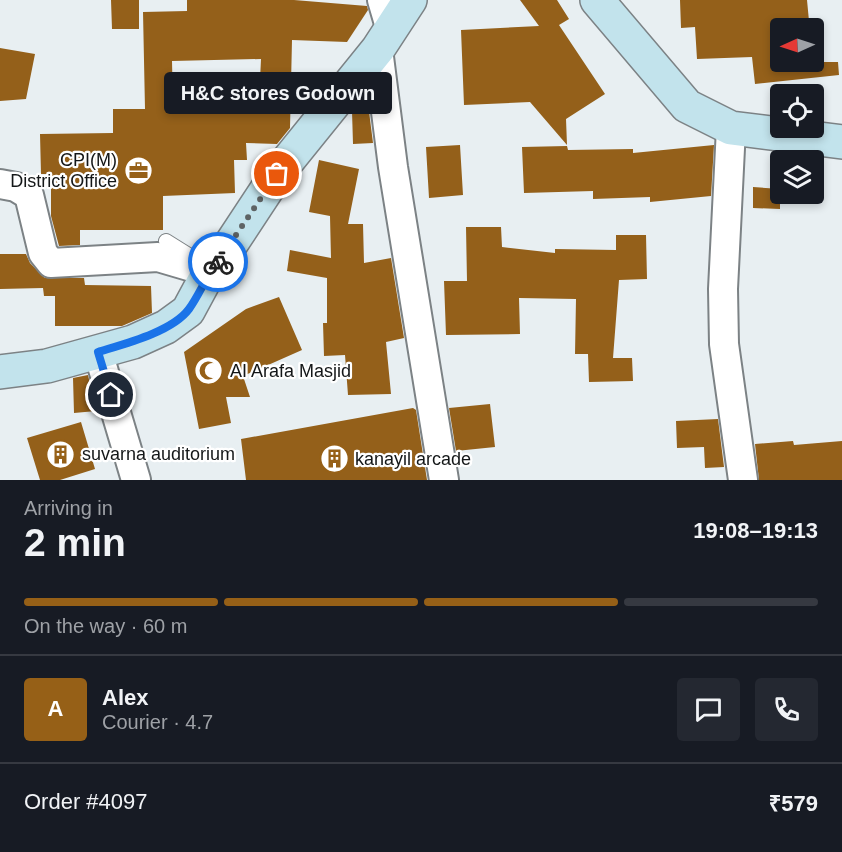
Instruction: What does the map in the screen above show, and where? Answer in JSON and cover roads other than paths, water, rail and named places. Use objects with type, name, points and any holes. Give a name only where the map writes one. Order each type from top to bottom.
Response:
[{"type":"main road","points":[[0,372],[47,366],[133,342],[166,327],[188,311],[212,269],[383,25],[410,0]]},
{"type":"main road","points":[[597,0],[687,106],[731,128],[842,142]]},
{"type":"street","points":[[383,25],[393,167],[444,480]]},
{"type":"street","points":[[731,128],[723,289],[724,322],[743,480]]},
{"type":"street","points":[[0,184],[16,187],[28,195],[41,247],[51,263],[158,257],[212,269]]},
{"type":"street","points":[[98,352],[136,480]]},
{"type":"lane","points":[[166,241],[212,269]]},
{"type":"place","name":"CPI(M) District Office","points":[[138,170]]},
{"type":"place","name":"H&C stores Godown","points":[[277,174]]},
{"type":"place","name":"AI Arafa Masjid","points":[[209,371]]},
{"type":"place","name":"suvarna auditorium","points":[[61,454]]},
{"type":"place","name":"kanayil arcade","points":[[334,459]]}]
